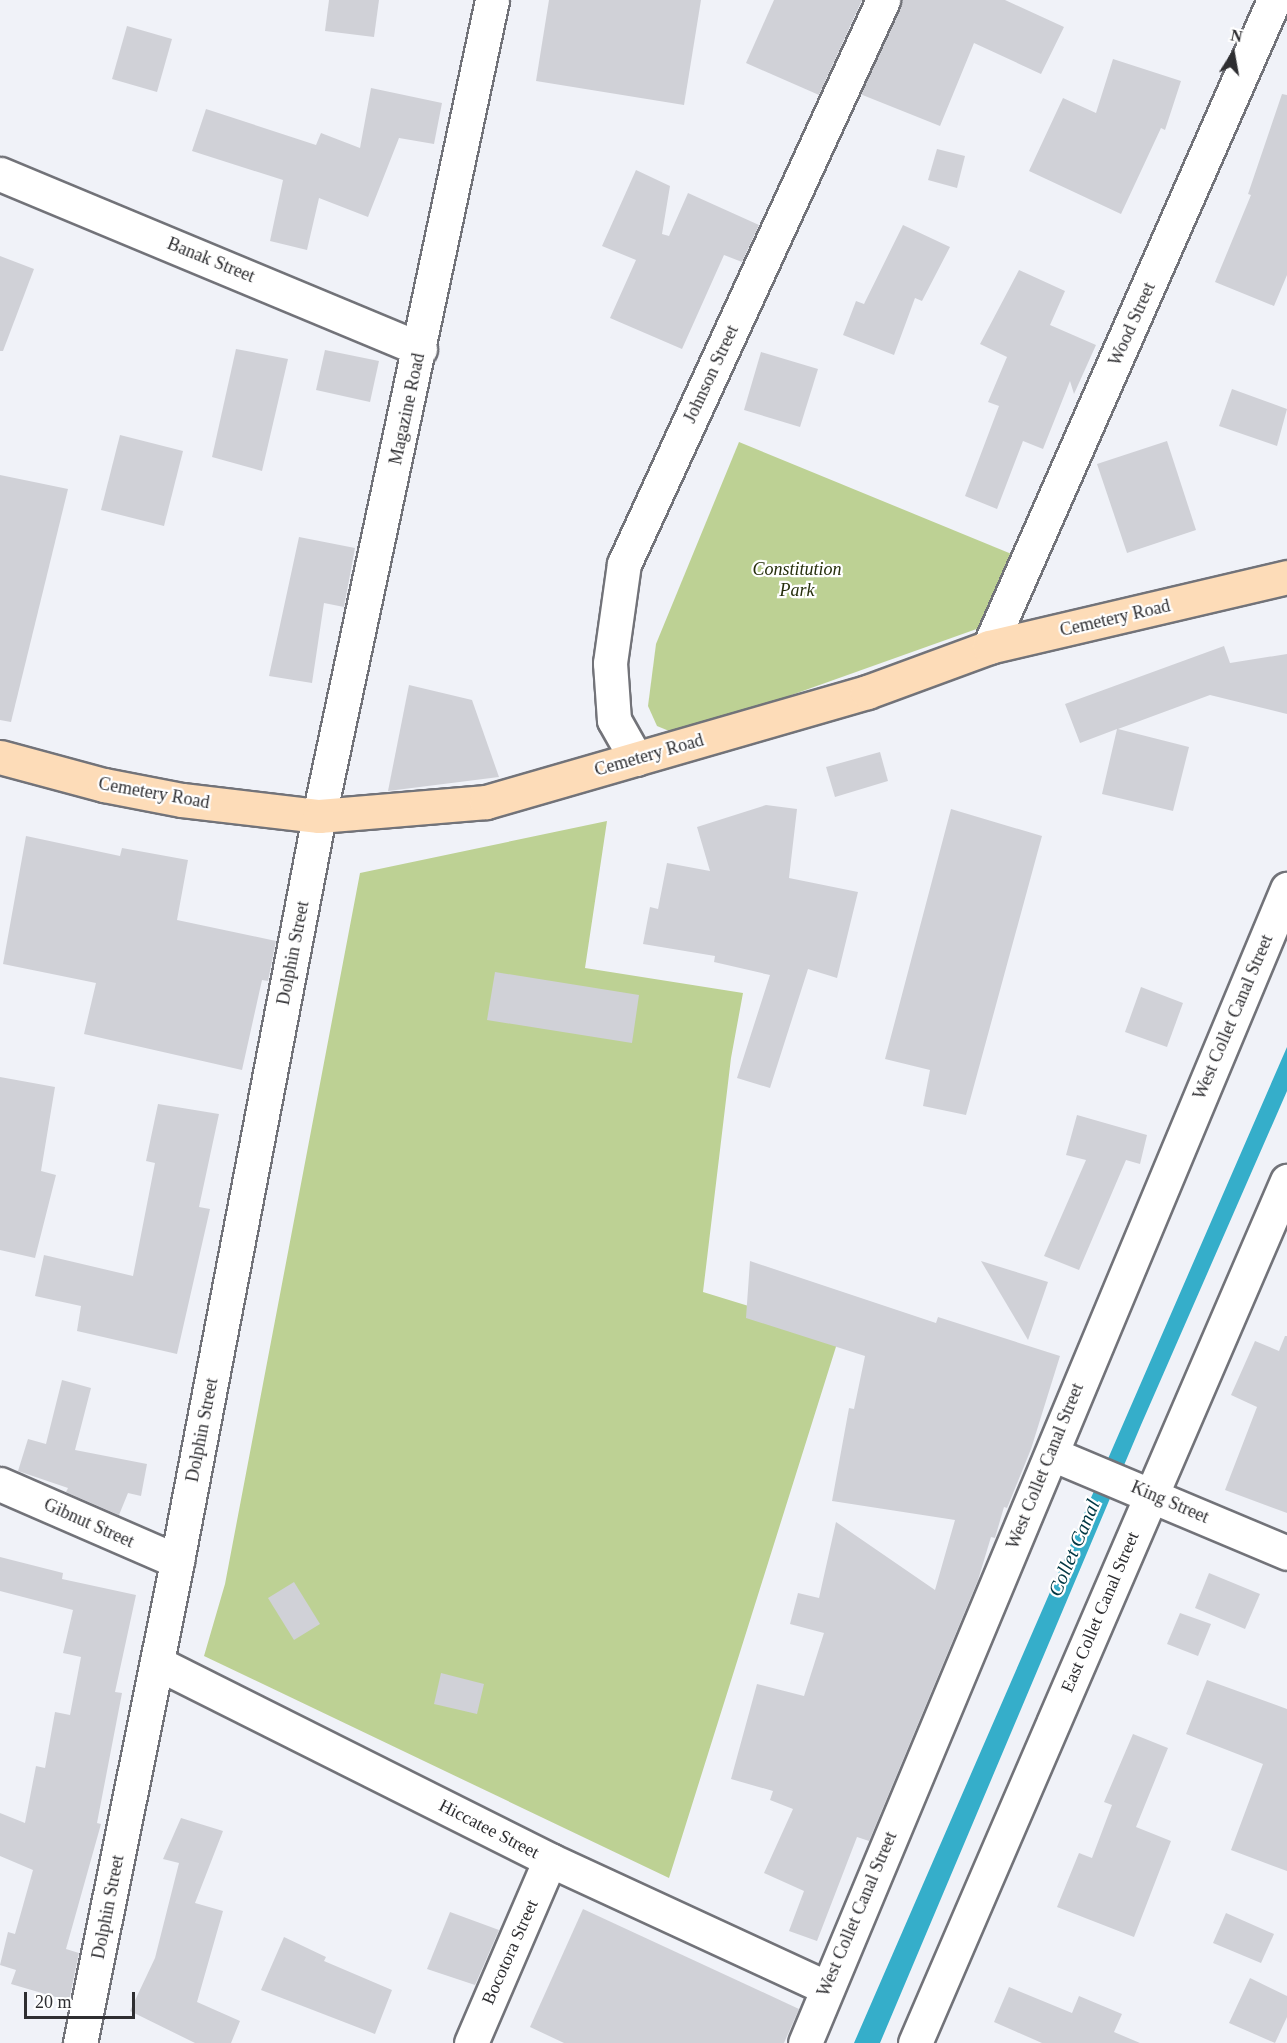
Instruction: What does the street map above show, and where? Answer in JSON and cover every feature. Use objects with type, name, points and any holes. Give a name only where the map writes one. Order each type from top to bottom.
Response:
[{"type":"main road","name":"Cemetery Road","points":[[0,757],[104,785],[182,800],[319,816],[486,802],[867,692],[989,647],[1287,578]]},
{"type":"street","name":"Magazine Road","points":[[319,816],[420,349],[492,0]]},
{"type":"street","name":"Johnson Street","points":[[636,759],[614,720],[610,663],[624,564],[882,0]]},
{"type":"street","name":"Wood Street","points":[[989,647],[1274,0]]},
{"type":"street","name":"Banak Street","points":[[0,174],[420,349]]},
{"type":"street","name":"Dolphin Street","points":[[80,2043],[177,1561],[319,816]]},
{"type":"street","name":"West Collet Canal Street","points":[[805,2043],[825,1987],[1052,1454],[1287,889]]},
{"type":"street","name":"East Collet Canal Street","points":[[915,2043],[1141,1489],[1287,1181]]},
{"type":"street","name":"King Street","points":[[1052,1454],[1141,1489],[1287,1553]]},
{"type":"street","name":"Gibnut Street","points":[[0,1484],[177,1561]]},
{"type":"street","name":"Hiccatee Street","points":[[157,1663],[550,1860],[825,1987]]},
{"type":"street","name":"Bocotora Street","points":[[471,2043],[550,1860]]},
{"type":"green space","name":"Constitution Park","points":[[739,442],[1014,555],[985,626],[679,735],[657,726],[648,706],[656,644]]},
{"type":"green space","points":[[607,821],[585,968],[743,993],[731,1058],[703,1292],[840,1334],[669,1878],[204,1656],[225,1584],[360,873]]},
{"type":"water","name":"Collet Canal","points":[[1287,1047],[1287,1091],[1141,1425],[880,2043],[854,2043]]},
{"type":"building","points":[[329,0],[379,0],[374,37],[325,31]]},
{"type":"building","points":[[549,0],[701,0],[684,105],[536,81]]},
{"type":"building","points":[[774,0],[862,0],[819,95],[746,63]]},
{"type":"building","points":[[901,0],[1005,0],[1064,27],[1041,74],[974,43],[940,126],[860,94]]},
{"type":"building","points":[[127,26],[172,39],[157,92],[112,79]]},
{"type":"building","points":[[1113,59],[1181,81],[1165,130],[1161,128],[1121,214],[1029,171],[1063,98],[1096,113]]},
{"type":"building","points":[[371,88],[442,103],[434,144],[399,138],[368,217],[319,198],[307,250],[270,241],[283,180],[192,151],[206,109],[316,145],[321,133],[360,148]]},
{"type":"building","points":[[1282,94],[1287,95],[1287,275],[1274,306],[1215,282],[1251,195],[1248,194]]},
{"type":"building","points":[[937,149],[965,156],[957,188],[928,180]]},
{"type":"building","points":[[636,170],[670,186],[662,234],[669,236],[688,193],[759,225],[742,262],[724,255],[682,349],[610,318],[636,260],[602,246]]},
{"type":"building","points":[[903,225],[950,247],[922,301],[915,298],[894,355],[843,335],[856,301],[864,304]]},
{"type":"building","points":[[0,256],[34,269],[3,351],[0,351]]},
{"type":"building","points":[[1019,270],[1065,291],[1050,325],[1096,345],[1074,394],[1070,381],[1043,449],[1023,441],[997,509],[965,496],[999,406],[988,402],[1007,357],[980,344]]},
{"type":"building","points":[[236,349],[288,359],[262,471],[212,457]]},
{"type":"building","points":[[325,350],[379,361],[370,402],[316,390]]},
{"type":"building","points":[[761,352],[818,369],[800,427],[744,410]]},
{"type":"building","points":[[1232,389],[1287,409],[1277,446],[1219,426]]},
{"type":"building","points":[[120,435],[183,451],[164,526],[101,510]]},
{"type":"building","points":[[1167,441],[1196,530],[1127,553],[1097,464]]},
{"type":"building","points":[[0,475],[68,489],[11,722],[0,720]]},
{"type":"building","points":[[299,537],[355,548],[344,607],[324,603],[312,683],[269,676]]},
{"type":"building","points":[[1224,646],[1230,663],[1287,654],[1287,714],[1210,695],[1118,729],[1189,747],[1173,811],[1102,794],[1117,729],[1080,743],[1065,704]]},
{"type":"building","points":[[409,685],[472,700],[499,777],[388,791]]},
{"type":"building","points":[[880,752],[888,781],[835,797],[826,767]]},
{"type":"building","points":[[766,805],[797,809],[789,878],[858,892],[837,978],[808,969],[770,1088],[737,1078],[770,975],[714,962],[715,956],[643,944],[650,907],[658,909],[667,863],[710,871],[697,827]]},
{"type":"building","points":[[951,809],[1042,836],[966,1115],[923,1106],[930,1070],[885,1059]]},
{"type":"building","points":[[26,836],[120,856],[122,848],[188,860],[177,920],[276,941],[268,981],[262,980],[242,1070],[84,1034],[96,983],[3,964]]},
{"type":"building","points":[[495,972],[639,995],[632,1043],[487,1020]]},
{"type":"building","points":[[1141,987],[1183,1003],[1167,1047],[1125,1032]]},
{"type":"building","points":[[0,1077],[55,1087],[41,1171],[56,1175],[35,1258],[0,1250]]},
{"type":"building","points":[[158,1104],[219,1114],[199,1207],[210,1209],[177,1354],[77,1331],[81,1306],[35,1296],[44,1255],[133,1276],[155,1163],[146,1161]]},
{"type":"building","points":[[1077,1115],[1147,1135],[1140,1164],[1126,1160],[1079,1270],[1044,1256],[1086,1160],[1066,1155]]},
{"type":"building","points":[[750,1261],[936,1323],[938,1317],[1060,1356],[1031,1449],[1007,1508],[1004,1507],[995,1538],[991,1537],[978,1580],[869,1841],[857,1837],[817,1941],[789,1931],[804,1891],[764,1873],[793,1809],[770,1800],[773,1791],[731,1779],[757,1684],[804,1696],[824,1633],[790,1624],[798,1593],[819,1598],[836,1522],[935,1590],[955,1520],[832,1501],[849,1408],[854,1409],[865,1356],[746,1318]]},
{"type":"building","points":[[981,1261],[1048,1282],[1028,1340]]},
{"type":"building","points":[[1287,1336],[1287,1513],[1225,1490],[1257,1407],[1231,1395],[1255,1341],[1279,1351]]},
{"type":"building","points":[[62,1380],[91,1388],[75,1450],[147,1464],[141,1496],[128,1493],[119,1515],[66,1492],[68,1488],[18,1471],[28,1439],[46,1444]]},
{"type":"building","points":[[0,1557],[63,1573],[62,1579],[136,1595],[115,1692],[122,1693],[97,1823],[101,1824],[66,1949],[79,1953],[69,2001],[11,1984],[16,1970],[0,1965],[8,1932],[15,1934],[33,1870],[0,1856],[0,1813],[25,1823],[36,1766],[45,1768],[55,1712],[70,1715],[81,1657],[63,1653],[73,1610],[0,1591]]},
{"type":"building","points":[[1209,1573],[1260,1594],[1245,1629],[1195,1608]]},
{"type":"building","points":[[294,1582],[320,1624],[294,1640],[268,1598]]},
{"type":"building","points":[[1180,1613],[1211,1624],[1198,1656],[1167,1644]]},
{"type":"building","points":[[441,1673],[484,1684],[477,1714],[434,1704]]},
{"type":"building","points":[[1207,1680],[1287,1709],[1287,1871],[1231,1850],[1263,1764],[1186,1734]]},
{"type":"building","points":[[1133,1734],[1168,1748],[1136,1827],[1171,1841],[1134,1937],[1057,1907],[1079,1853],[1092,1858],[1112,1805],[1104,1802]]},
{"type":"building","points":[[181,1818],[223,1831],[195,1903],[223,1911],[197,2002],[240,2021],[231,2043],[195,2043],[130,2011],[155,1958],[179,1863],[163,1859]]},
{"type":"building","points":[[583,1909],[799,2009],[784,2043],[564,2043],[530,2027]]},
{"type":"building","points":[[450,1912],[499,1930],[475,1985],[427,1969]]},
{"type":"building","points":[[1226,1913],[1274,1934],[1261,1963],[1213,1943]]},
{"type":"building","points":[[284,1937],[326,1957],[324,1961],[392,1990],[375,2034],[261,1990]]},
{"type":"building","points":[[1250,1978],[1287,1996],[1287,2017],[1275,2043],[1229,2023]]},
{"type":"building","points":[[1009,1987],[1072,2013],[1079,1996],[1122,2014],[1114,2032],[1140,2043],[1042,2043],[994,2022]]}]
